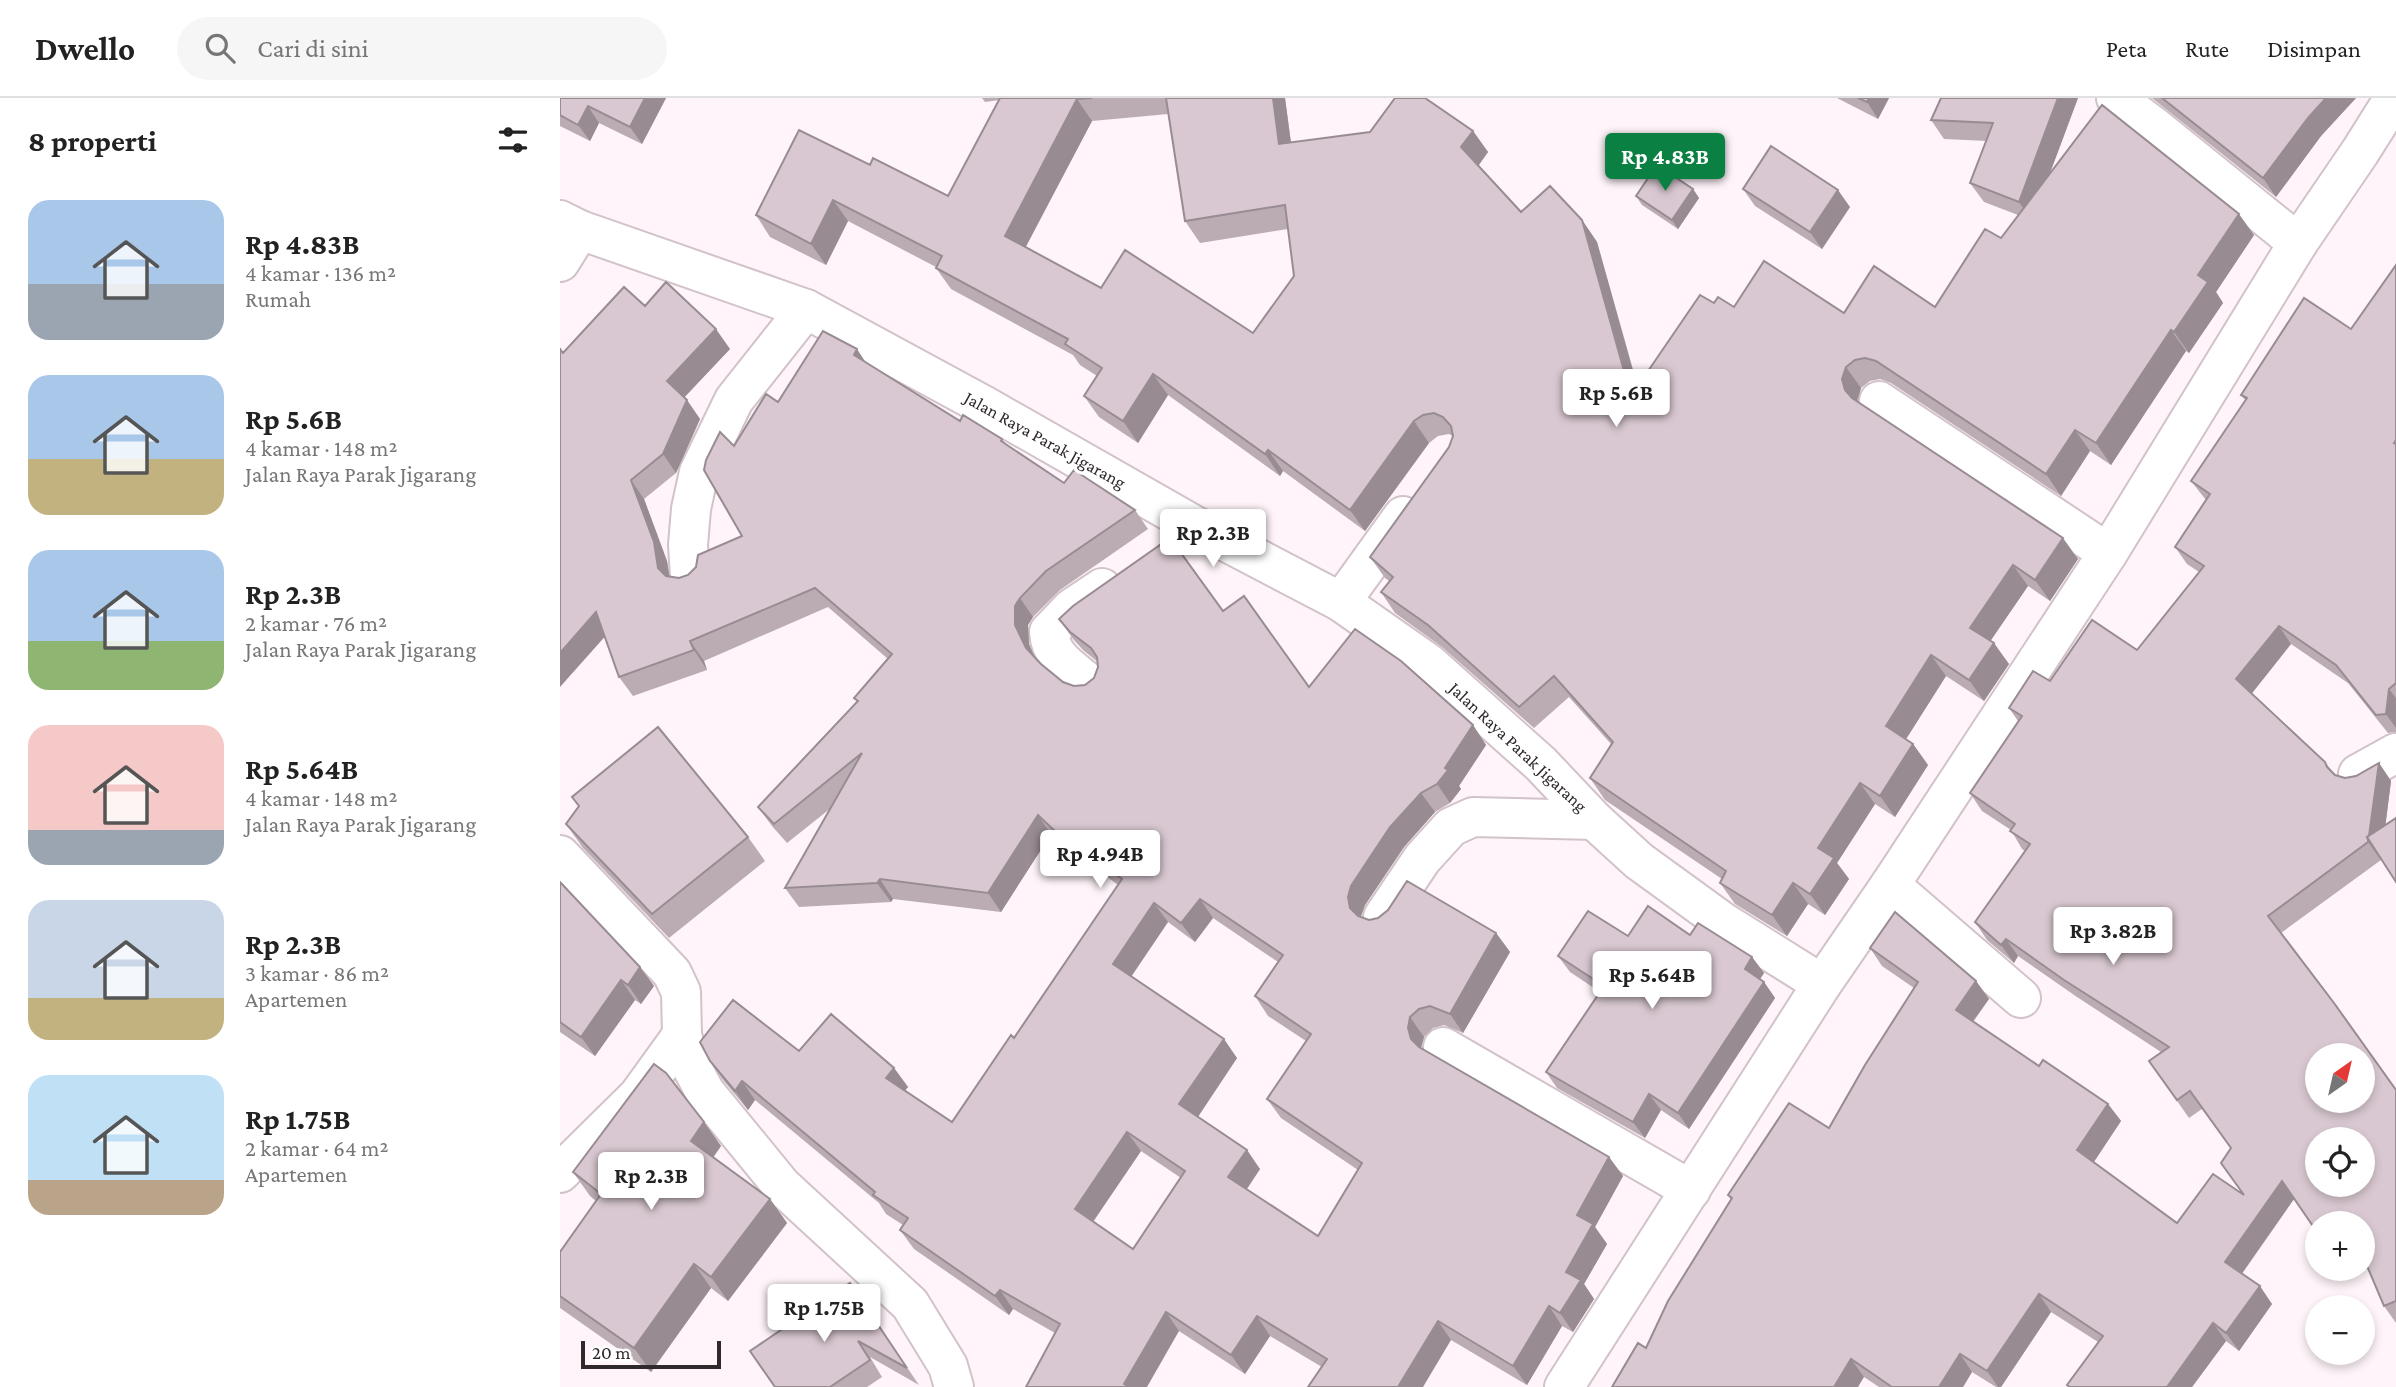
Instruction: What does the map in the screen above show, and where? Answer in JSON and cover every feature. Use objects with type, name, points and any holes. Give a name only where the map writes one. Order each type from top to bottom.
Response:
[{"type":"street","points":[[2114,98],[2157,129],[2298,243]]},
{"type":"street","points":[[1564,1387],[1822,984],[2108,552],[2298,243],[2393,98]]},
{"type":"street","points":[[560,262],[570,225]]},
{"type":"street","name":"Jalan Raya Parak Jigarang","points":[[570,225],[806,309],[985,406],[1192,524],[1341,602],[1428,663],[1541,764],[1594,820],[1639,861],[1723,922],[1822,984]]},
{"type":"street","points":[[690,576],[688,545],[691,509],[699,472],[734,400],[806,309]]},
{"type":"street","points":[[1879,401],[2108,552]]},
{"type":"street","points":[[1341,602],[1422,490]]},
{"type":"street","points":[[1158,548],[1192,524]]},
{"type":"street","points":[[1090,684],[1055,655],[1049,643],[1049,632],[1072,608],[1125,573]]},
{"type":"street","points":[[2358,774],[2396,753]]},
{"type":"street","points":[[1383,917],[1422,859],[1451,827],[1473,817],[1594,820]]},
{"type":"street","points":[[560,855],[672,973],[681,992],[682,1035],[690,1064],[705,1093],[782,1186],[910,1304],[948,1366],[954,1387]]},
{"type":"street","points":[[1890,885],[2021,998]]},
{"type":"street","points":[[560,1173],[638,1096],[682,1035]]},
{"type":"street","points":[[1443,1047],[1691,1189]]},
{"type":"building","points":[[560,98],[645,98],[630,127],[588,106],[578,125],[560,115]]},
{"type":"building","points":[[1000,98],[1092,98],[1077,99],[1005,236],[1101,288],[1125,250],[1253,333],[1294,276],[1285,205],[1185,221],[1166,98],[1273,98],[1279,144],[1370,132],[1395,98],[1425,98],[1473,131],[1461,147],[1521,212],[1550,186],[1582,220],[1631,396],[1700,295],[1714,303],[1718,297],[1734,307],[1764,261],[1844,313],[1874,266],[1935,307],[1985,229],[2001,238],[2102,105],[2239,214],[2198,275],[2208,282],[2174,332],[2171,330],[2096,443],[2075,430],[2046,474],[1876,361],[1865,358],[1855,360],[1846,367],[1842,379],[1845,390],[1852,398],[2063,538],[2035,580],[2013,565],[1970,628],[1994,643],[1969,680],[1931,655],[1886,726],[1913,744],[1880,796],[1860,783],[1818,848],[1834,858],[1810,894],[1793,883],[1772,915],[1720,883],[1726,871],[1590,778],[1613,742],[1554,676],[1519,707],[1428,625],[1381,592],[1393,577],[1370,557],[1449,447],[1453,436],[1451,426],[1443,417],[1434,413],[1423,415],[1414,421],[1350,510],[1268,450],[1265,454],[1153,374],[1123,421],[1084,396],[1102,368],[1065,344],[1068,339],[936,268],[942,256],[833,200],[811,244],[756,215],[799,130],[870,165],[873,158],[948,196]]},
{"type":"building","points":[[1941,98],[2058,98],[2019,202],[1970,183],[1993,123],[1931,120]]},
{"type":"building","points":[[2162,98],[2326,98],[2263,178]]},
{"type":"building","points":[[1771,146],[1838,190],[1810,232],[1743,189]]},
{"type":"building","points":[[1657,165],[1693,189],[1672,220],[1636,196]]},
{"type":"building","points":[[2396,265],[2396,683],[2389,689],[2386,714],[2376,715],[2336,665],[2279,626],[2236,679],[2325,762],[2335,775],[2345,778],[2356,776],[2379,763],[2368,842],[2268,916],[2363,1043],[2305,1043],[2305,1113],[2375,1113],[2375,1061],[2396,1090],[2396,1301],[2384,1306],[2373,1281],[2375,1211],[2305,1211],[2305,1215],[2282,1181],[2225,1262],[2260,1286],[2226,1333],[2213,1323],[2167,1387],[2067,1385],[2103,1336],[2039,1294],[1987,1371],[1960,1354],[1939,1387],[1892,1387],[1851,1359],[1834,1387],[1612,1387],[1638,1343],[1646,1348],[1668,1301],[1732,1198],[1728,1195],[1789,1103],[1829,1128],[1918,982],[1870,948],[1895,912],[1976,981],[1956,1010],[2039,1066],[2043,1060],[2108,1104],[2077,1150],[2177,1223],[2213,1174],[2244,1195],[2221,1163],[2231,1148],[2190,1091],[2177,1100],[2149,1061],[2169,1047],[2064,980],[2006,939],[2001,945],[1975,922],[2030,844],[2010,831],[2015,824],[1970,793],[2022,716],[2009,708],[2033,671],[2050,681],[2092,620],[2137,650],[2204,566],[2175,547],[2210,494],[2191,481],[2247,398],[2241,395],[2304,298],[2351,329]]},
{"type":"building","points":[[666,282],[716,329],[667,381],[687,400],[663,454],[631,480],[654,542],[658,568],[666,576],[679,578],[688,575],[696,567],[698,555],[742,536],[704,470],[706,460],[720,432],[734,446],[766,394],[778,402],[823,331],[857,349],[854,355],[960,421],[963,415],[1002,439],[1001,441],[1064,483],[1074,470],[1135,510],[1046,571],[1015,606],[1015,625],[1026,648],[1063,682],[1074,686],[1085,685],[1094,678],[1098,667],[1097,657],[1091,648],[1070,632],[1059,619],[1073,606],[1170,538],[1223,611],[1244,596],[1309,687],[1355,629],[1401,661],[1473,725],[1437,784],[1421,793],[1390,827],[1351,886],[1348,897],[1350,908],[1358,916],[1369,920],[1378,918],[1388,910],[1407,881],[1496,933],[1450,1014],[1430,1006],[1419,1009],[1410,1017],[1408,1028],[1411,1039],[1419,1047],[1609,1157],[1577,1215],[1593,1224],[1566,1272],[1581,1280],[1560,1313],[1549,1306],[1513,1366],[1438,1321],[1398,1387],[1308,1387],[1327,1359],[1257,1316],[1231,1355],[1166,1312],[1124,1384],[1129,1387],[1026,1387],[1060,1324],[1000,1290],[995,1296],[900,1230],[908,1218],[873,1195],[875,1192],[742,1081],[735,1091],[710,1061],[700,1042],[733,1000],[799,1051],[831,1014],[894,1068],[886,1078],[952,1122],[1011,1035],[1014,1038],[1122,879],[1060,832],[1058,834],[1038,815],[988,893],[880,879],[877,883],[785,888],[862,753],[774,824],[758,807],[858,701],[854,698],[892,654],[815,588],[690,641],[694,650],[619,677],[596,612],[560,653],[560,349],[563,353],[624,287],[645,306]],"holes":[[[1200,899],[1283,955],[1255,996],[1311,1034],[1267,1099],[1362,1163],[1318,1236],[1228,1177],[1247,1150],[1179,1104],[1224,1039],[1113,964],[1154,903],[1181,923]],[[1127,1132],[1185,1171],[1133,1249],[1075,1209]]]},
{"type":"building","points":[[658,727],[748,837],[652,914],[566,824],[579,806],[572,797]]},
{"type":"building","points":[[2396,818],[2396,882],[2367,837]]},
{"type":"building","points":[[560,882],[640,967],[628,985],[621,980],[581,1037],[560,1022]]},
{"type":"building","points":[[1648,906],[1690,935],[1698,923],[1752,957],[1745,969],[1764,982],[1678,1113],[1649,1094],[1633,1122],[1546,1072],[1604,986],[1558,956],[1588,911],[1628,936]]},
{"type":"building","points":[[654,1064],[666,1073],[704,1122],[691,1141],[770,1199],[711,1277],[694,1264],[634,1348],[560,1296],[560,1252],[601,1194],[573,1172]]},
{"type":"building","points":[[850,1283],[907,1368],[858,1341],[870,1360],[830,1387],[775,1387],[750,1351]]}]
